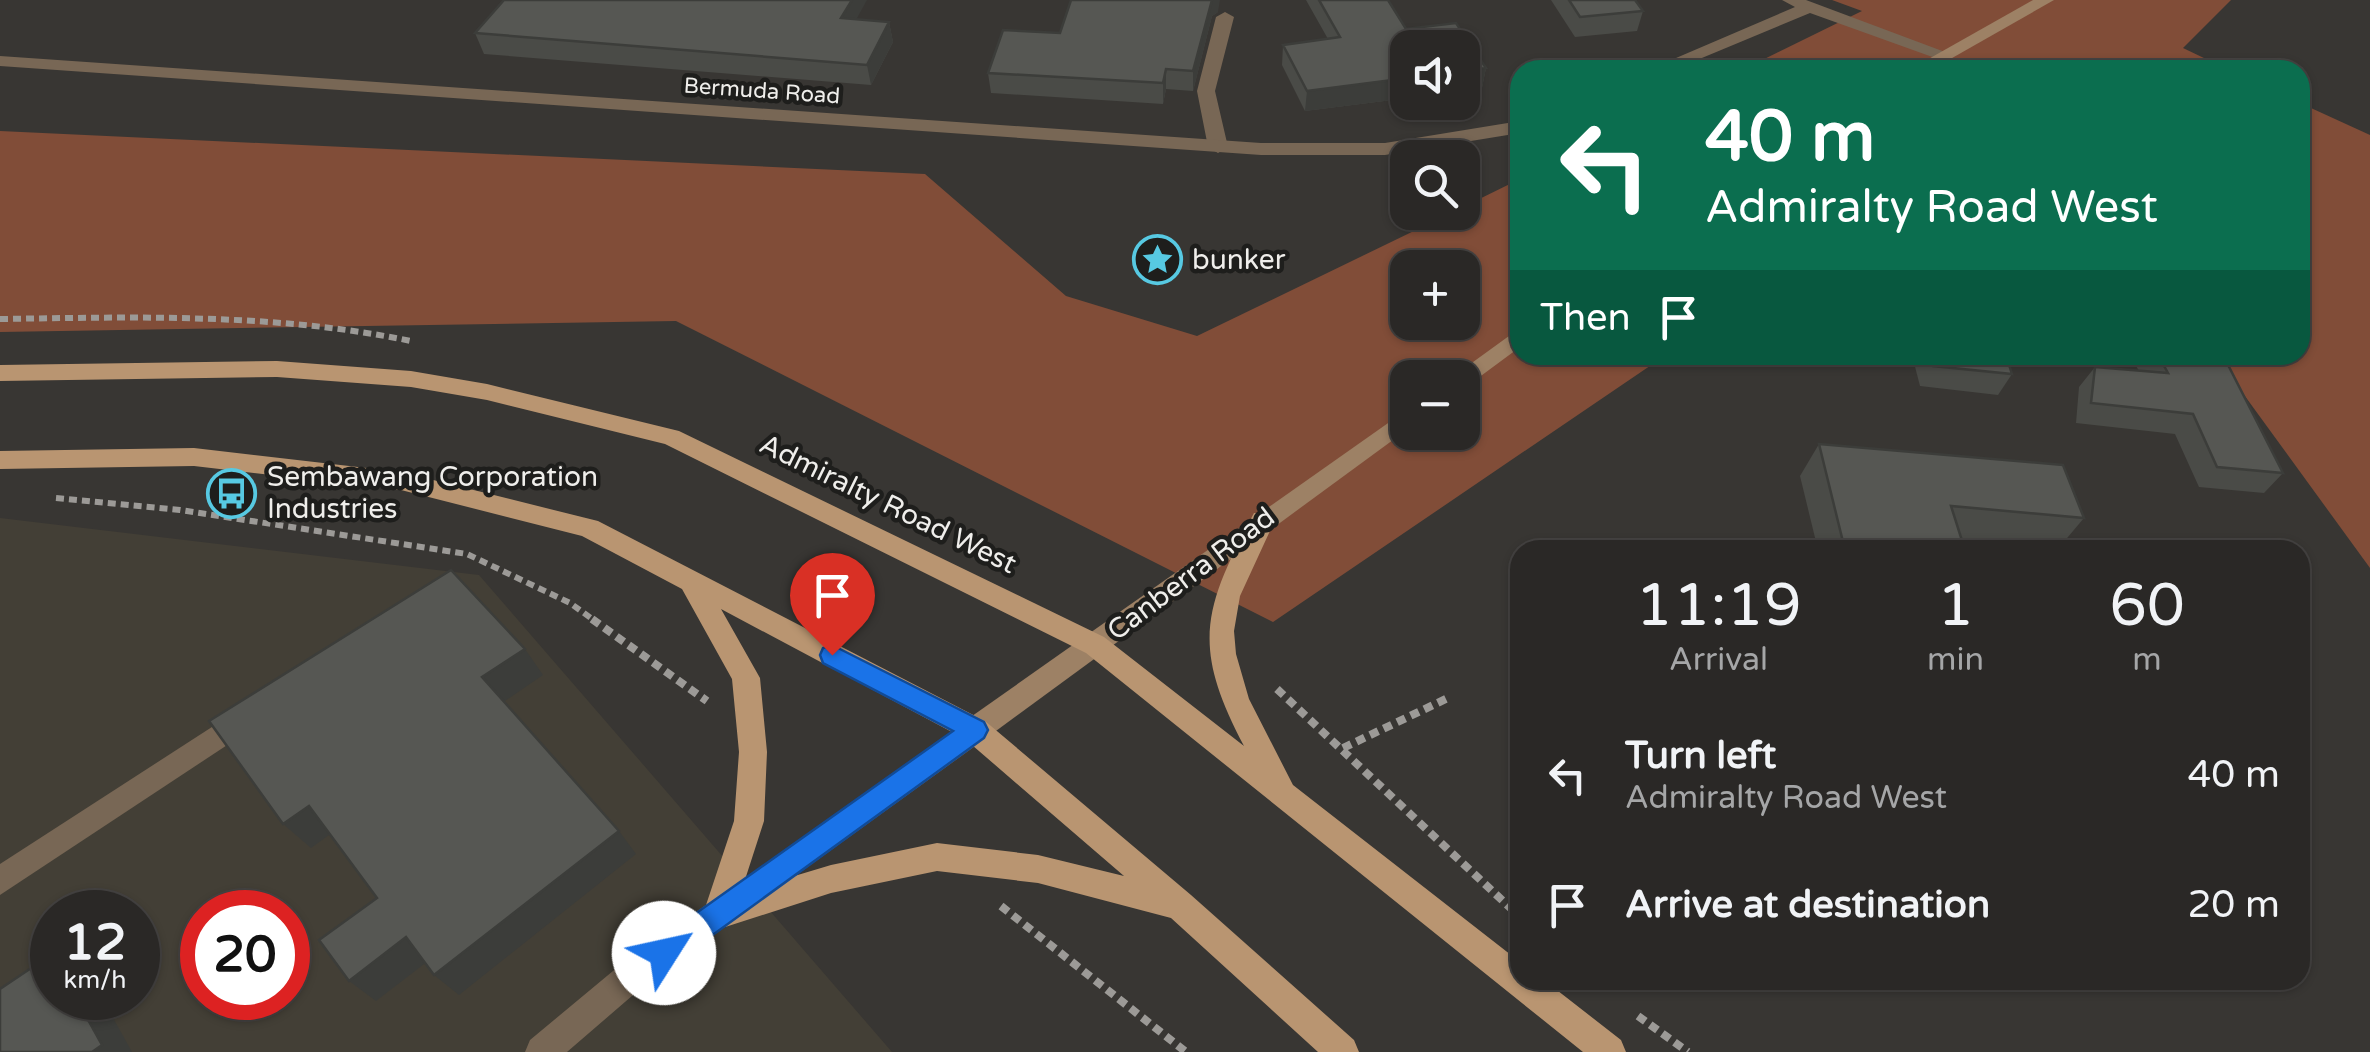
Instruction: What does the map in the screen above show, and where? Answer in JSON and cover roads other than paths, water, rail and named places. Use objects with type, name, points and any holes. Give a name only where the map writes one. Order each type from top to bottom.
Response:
[{"type":"main road","points":[[1934,60],[2046,0]]},
{"type":"main road","points":[[1480,365],[1510,343]]},
{"type":"main road","name":"Admiralty Road West","points":[[0,373],[277,369],[411,378],[487,392],[671,437],[1096,645],[1510,973]]},
{"type":"main road","name":"Canberra Road","points":[[975,730],[1390,430]]},
{"type":"main road","points":[[0,460],[194,458],[401,481],[590,528],[975,730],[1180,905],[1342,1052]]},
{"type":"main road","points":[[1262,520],[1224,607],[1224,665],[1239,712],[1288,795]]},
{"type":"main road","points":[[691,581],[746,678],[753,752],[749,820],[719,914]]},
{"type":"main road","points":[[719,914],[831,879],[938,856],[1038,869],[1180,905]]},
{"type":"main road","name":"Admiralty Road West","points":[[1531,990],[1608,1052]]},
{"type":"street","points":[[1790,0],[1944,54]]},
{"type":"street","points":[[1681,60],[1808,8]]},
{"type":"street","points":[[1218,147],[1206,92],[1225,17]]},
{"type":"street","name":"Bermuda Road","points":[[0,62],[1218,147],[1385,149],[1510,129]]},
{"type":"street","points":[[0,880],[273,699]]},
{"type":"street","points":[[542,1052],[636,972],[975,730]]},
{"type":"place","name":"bunker","points":[[1157,260]]},
{"type":"place","name":"Sembawang Corporation Industries","points":[[232,493]]}]
